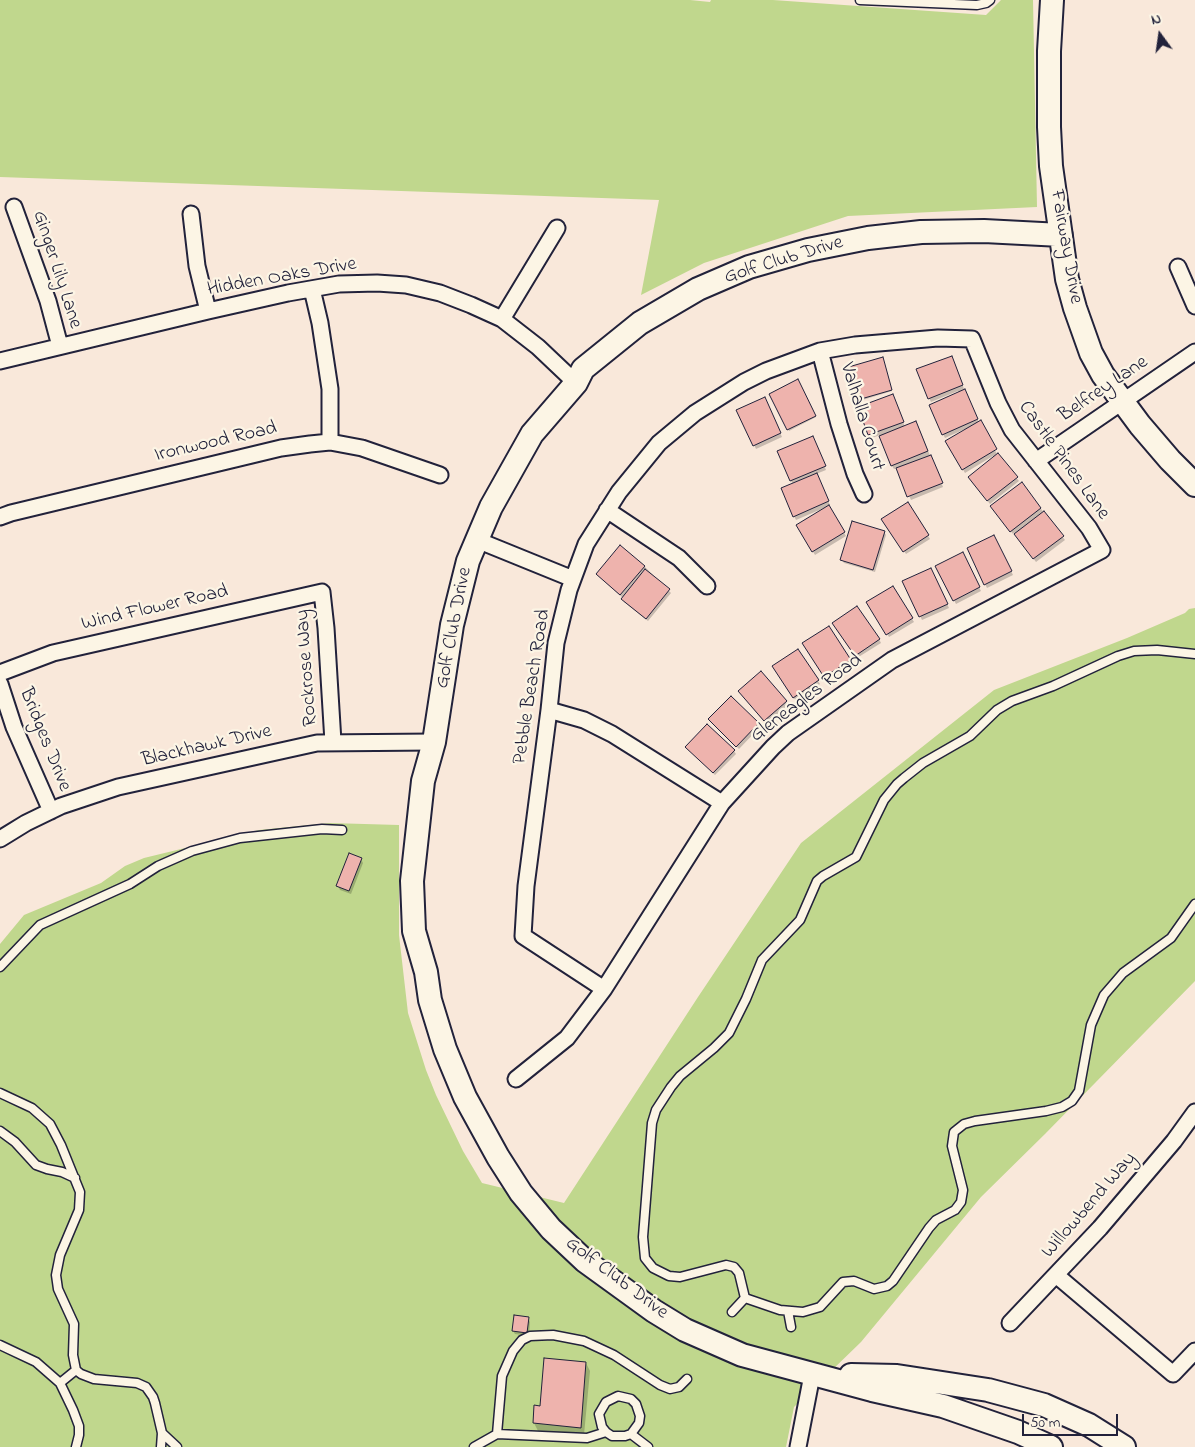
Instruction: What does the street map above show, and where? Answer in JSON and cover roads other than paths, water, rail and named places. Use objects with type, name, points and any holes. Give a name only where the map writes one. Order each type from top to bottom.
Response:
[{"type":"street","name":"Fairway Drive","points":[[1052,0],[1048,127],[1051,166],[1067,279],[1081,328],[1091,353],[1122,401],[1164,453],[1195,485]]},
{"type":"street","name":"Ginger Lily Lane","points":[[14,207],[48,302],[60,346]]},
{"type":"street","points":[[191,214],[197,266],[208,310]]},
{"type":"street","points":[[502,319],[557,228]]},
{"type":"street","name":"Golf Club Drive","points":[[1051,1447],[1018,1432],[942,1406],[812,1375],[742,1355],[685,1330],[654,1311],[585,1261],[551,1228],[522,1193],[498,1158],[465,1096],[437,1025],[424,961],[414,931],[412,881],[423,781],[434,742],[452,625],[468,561],[491,507],[532,434],[576,383],[583,369],[640,324],[698,290],[757,265],[808,250],[868,238],[920,232],[1060,235]]},
{"type":"street","points":[[1178,267],[1195,306]]},
{"type":"street","name":"Hidden Oaks Drive","points":[[0,361],[208,310],[339,284],[377,282],[440,293],[502,319],[538,347],[576,383]]},
{"type":"street","points":[[312,289],[320,323],[330,389],[330,442]]},
{"type":"street","name":"Pebble Beach Road","points":[[604,989],[523,936],[526,886],[556,643],[586,544],[619,492],[659,443],[694,413],[720,396],[766,371],[820,351],[855,345],[938,338],[972,338]]},
{"type":"street","name":"Castle Pines Lane","points":[[972,338],[1004,418],[1089,528],[1102,550]]},
{"type":"street","name":"Valhalla Court","points":[[820,351],[839,424],[864,494]]},
{"type":"street","name":"Belfrey Lane","points":[[1036,461],[1195,352]]},
{"type":"street","name":"Ironwood Road","points":[[0,517],[281,448],[330,442],[362,448],[440,475]]},
{"type":"street","points":[[607,510],[680,558],[707,586]]},
{"type":"street","points":[[476,540],[574,579]]},
{"type":"street","name":"Gleneagles Road","points":[[516,1079],[567,1038],[604,989],[722,803],[756,763],[788,733],[892,660],[1102,550]]},
{"type":"street","name":"Wind Flower Road","points":[[0,673],[53,653],[322,592]]},
{"type":"street","name":"Rockrose Way","points":[[322,592],[333,742]]},
{"type":"street","name":"Bridges Drive","points":[[0,684],[14,727],[51,811]]},
{"type":"street","points":[[549,710],[584,720],[612,734],[722,803]]},
{"type":"street","name":"Blackhawk Drive","points":[[0,839],[26,823],[61,806],[118,787],[310,744],[333,742],[434,742]]},
{"type":"street","name":"Willowbend Way","points":[[1010,1323],[1100,1228],[1174,1141],[1195,1112]]},
{"type":"street","points":[[1056,1275],[1173,1374],[1195,1351]]},
{"type":"street","name":"Golf Club Drive","points":[[812,1375],[897,1376],[988,1390],[1044,1405],[1088,1425],[1124,1447]]},
{"type":"street","points":[[798,1447],[812,1375]]},
{"type":"lane","points":[[860,0],[977,5],[990,0]]},
{"type":"lane","points":[[745,1298],[739,1273],[734,1267],[726,1265],[680,1277],[669,1276],[653,1268],[645,1258],[643,1238],[652,1123],[656,1110],[671,1086],[729,1033],[737,1020],[766,954],[800,920],[817,882],[823,876],[856,857],[884,800],[904,778],[923,763],[970,736],[997,710],[1012,701],[1053,686],[1118,656],[1134,651],[1157,650],[1195,654]]},
{"type":"lane","points":[[0,967],[40,925],[130,884],[158,866],[192,851],[240,838],[322,829],[342,830]]},
{"type":"lane","points":[[745,1298],[765,1306],[803,1312],[820,1307],[843,1282],[854,1282],[874,1289],[886,1286],[893,1281],[929,1228],[936,1220],[955,1210],[961,1202],[963,1190],[952,1146],[954,1132],[964,1124],[975,1120],[1046,1111],[1062,1107],[1072,1101],[1079,1091],[1090,1025],[1104,995],[1123,973],[1171,938],[1195,904]]},
{"type":"lane","points":[[0,1093],[32,1108],[50,1124],[56,1133],[80,1192],[81,1203],[77,1217],[60,1255],[56,1275],[58,1289],[74,1324],[73,1354],[76,1370],[94,1379],[137,1383],[146,1387],[153,1397],[162,1433],[161,1447]]},
{"type":"lane","points":[[0,1131],[16,1142],[36,1165],[62,1172],[75,1178]]},
{"type":"lane","points":[[732,1312],[745,1298]]},
{"type":"lane","points":[[788,1311],[791,1327]]},
{"type":"lane","points":[[497,1434],[502,1376],[513,1351],[522,1340],[530,1336],[552,1335],[584,1341],[614,1354],[666,1388],[679,1387],[687,1379]]},
{"type":"lane","points":[[0,1345],[36,1362],[60,1383],[79,1426],[76,1447]]},
{"type":"lane","points":[[60,1383],[76,1370]]},
{"type":"lane","points":[[618,1396],[630,1399],[639,1410],[639,1423],[632,1434],[619,1437],[606,1432],[602,1427],[599,1414],[606,1402],[618,1396]]},
{"type":"lane","points":[[474,1447],[497,1434],[588,1438],[606,1432]]},
{"type":"lane","points":[[162,1433],[177,1447]]},
{"type":"lane","points":[[632,1434],[648,1447]]}]
